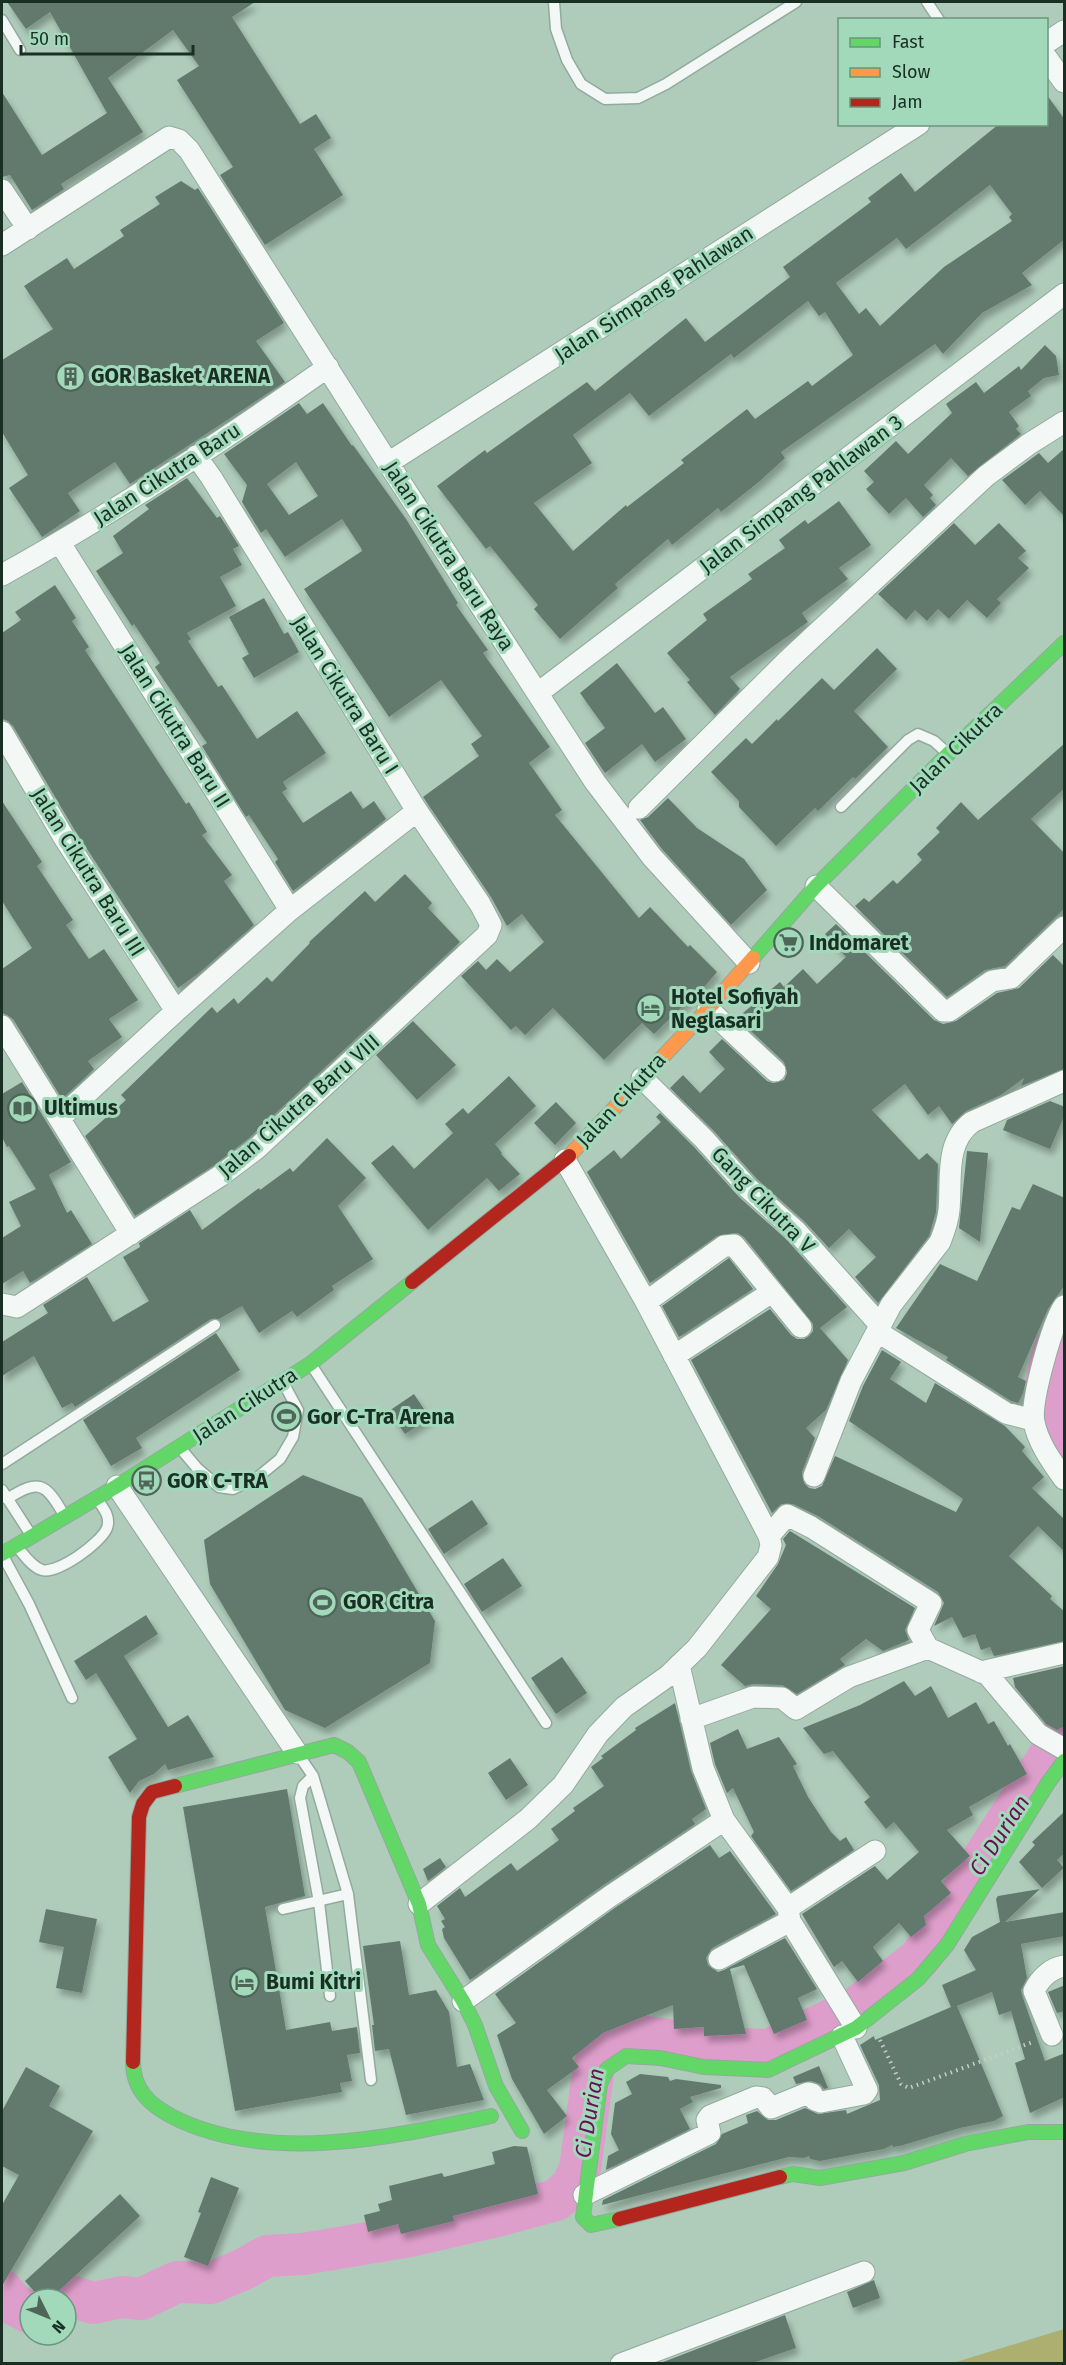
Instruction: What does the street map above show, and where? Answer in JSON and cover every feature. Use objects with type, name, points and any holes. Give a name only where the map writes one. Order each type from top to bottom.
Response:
[{"type":"street","points":[[1048,42],[1065,32]]},
{"type":"street","points":[[1048,58],[1065,81]]},
{"type":"street","name":"Jalan Simpang Pahlawan","points":[[388,463],[916,126]]},
{"type":"street","name":"Jalan Cikutra Baru Raya","points":[[28,229],[169,137],[179,140],[189,150],[595,782],[652,857],[749,963]]},
{"type":"street","points":[[2,190],[28,229],[2,245]]},
{"type":"street","name":"Jalan Simpang Pahlawan 3","points":[[538,693],[1065,294]]},
{"type":"street","name":"Jalan Cikutra Baru","points":[[2,575],[60,543],[328,368]]},
{"type":"street","points":[[639,808],[787,661],[986,476],[1029,444],[1065,422]]},
{"type":"street","name":"Jalan Cikutra Baru I","points":[[196,456],[417,811],[488,916],[490,925],[487,935]]},
{"type":"street","name":"Jalan Cikutra Baru II","points":[[60,543],[290,910]]},
{"type":"street","name":"Jalan Cikutra","points":[[2,1554],[117,1486],[310,1364],[565,1160],[708,1009],[816,886],[948,754],[1065,643]]},
{"type":"street","name":"Jalan Cikutra Baru III","points":[[2,732],[63,836],[176,1011]]},
{"type":"street","points":[[60,1118],[290,910],[417,811]]},
{"type":"street","points":[[816,886],[943,1011],[949,1011],[992,981],[1011,978],[1065,927]]},
{"type":"street","name":"Jalan Cikutra Baru VIII","points":[[2,1304],[17,1307],[220,1176],[256,1149],[487,935]]},
{"type":"street","points":[[708,1009],[775,1071]]},
{"type":"street","points":[[2,1026],[131,1234]]},
{"type":"street","name":"Gang Cikutra V","points":[[642,1078],[704,1139],[748,1188],[796,1231],[879,1329],[1006,1413],[1033,1420]]},
{"type":"street","points":[[814,1476],[851,1381],[891,1305],[940,1242],[949,1212],[951,1160],[962,1130],[972,1122],[1065,1081]]},
{"type":"street","points":[[419,1904],[528,1819],[563,1785],[598,1734],[624,1707],[668,1676],[697,1648],[768,1557],[771,1545],[769,1536],[646,1302],[565,1160]]},
{"type":"street","points":[[646,1302],[724,1246],[731,1244],[801,1327]]},
{"type":"street","points":[[674,1356],[772,1292]]},
{"type":"street","points":[[1065,1306],[1049,1341],[1033,1420],[1040,1439],[1065,1479]]},
{"type":"street","points":[[117,1486],[297,1754]]},
{"type":"street","points":[[769,1536],[787,1515],[811,1527],[930,1603],[918,1630],[928,1648],[988,1675],[1038,1734],[1063,1752],[1048,1784],[947,1945],[918,1978],[855,2026],[768,2070],[704,2067],[660,2058],[627,2056],[607,2069],[600,2084],[583,2217],[591,2225],[650,2212],[793,2174],[820,2178],[903,2163],[965,2144],[1028,2132],[1065,2132]]},
{"type":"street","points":[[691,1719],[753,1697],[782,1698],[796,1709],[849,1677],[928,1648]]},
{"type":"street","points":[[981,1671],[1065,1653]]},
{"type":"street","points":[[584,2195],[710,2133],[711,2126],[707,2120],[710,2116],[756,2097],[763,2098],[771,2108],[808,2093],[821,2102],[864,2094],[867,2090],[855,2026],[789,1915],[724,1820],[703,1768],[679,1665]]},
{"type":"street","points":[[491,2116],[397,2136],[295,2145],[260,2142],[190,2125],[161,2111],[145,2097],[133,2077],[137,1846],[139,1811],[144,1800],[152,1792],[334,1745],[348,1752],[359,1762],[419,1904],[428,1945],[463,2001],[475,2025],[496,2086],[522,2131]]},
{"type":"street","points":[[463,2001],[609,1897],[724,1820]]},
{"type":"street","points":[[719,1959],[789,1915],[875,1851]]},
{"type":"street","points":[[1052,2035],[1034,1991],[1039,1981],[1057,1967],[1065,1965]]},
{"type":"street","points":[[621,2364],[864,2272]]},
{"type":"lane","points":[[554,2],[556,29],[567,60],[581,84],[604,99],[638,98],[666,84],[796,2]]},
{"type":"lane","points":[[927,2],[938,18]]},
{"type":"lane","points":[[2,20],[20,50]]},
{"type":"lane","points":[[841,807],[908,740],[918,734],[934,741],[948,754]]},
{"type":"lane","points":[[2,1464],[215,1324]]},
{"type":"lane","points":[[310,1364],[546,1723]]},
{"type":"lane","points":[[180,1447],[197,1468],[219,1487],[233,1490],[258,1477],[280,1459],[293,1437],[298,1410],[283,1381]]},
{"type":"lane","points":[[32,1536],[4,1495],[39,1485],[46,1488],[65,1517]]},
{"type":"lane","points":[[16,1545],[29,1562],[41,1570],[57,1569],[99,1541],[107,1528],[108,1515],[96,1498]]},
{"type":"lane","points":[[2,1554],[29,1604],[72,1698]]},
{"type":"lane","points":[[297,1754],[313,1776],[348,1894],[371,2080]]},
{"type":"lane","points":[[313,1776],[303,1786],[300,1798],[319,1902],[330,1996]]},
{"type":"lane","points":[[283,1909],[348,1894]]},
{"type":"path","points":[[855,2026],[901,2084],[909,2088],[1052,2035]]},
{"type":"green space","points":[[1064,1343],[1064,1420],[1055,1399],[1054,1382]]},
{"type":"green space","points":[[1064,2329],[1064,2363],[953,2363]]},
{"type":"building","points":[[7,2],[255,2],[232,17],[300,124],[316,114],[331,138],[314,149],[343,195],[265,245],[220,175],[233,167],[177,80],[199,66],[173,30],[108,78],[143,132],[61,184],[64,189],[32,210],[10,175],[2,177],[2,92],[42,155],[107,113],[50,12],[26,29]]},
{"type":"building","points":[[1048,96],[1065,120],[1065,239],[1022,273],[1032,285],[982,313],[943,354],[935,344],[781,452],[785,458],[760,481],[721,512],[718,508],[672,545],[668,539],[615,584],[618,588],[560,639],[534,609],[538,605],[490,546],[486,549],[437,486],[485,450],[487,453],[587,382],[595,391],[686,318],[705,342],[790,277],[783,267],[871,202],[868,198],[901,173],[915,192],[997,126],[1048,126]],"holes":[[[990,185],[1012,214],[1009,217],[1012,221],[944,267],[880,326],[866,308],[859,314],[836,283],[897,238],[906,249]],[[808,301],[819,316],[825,312],[853,355],[812,386],[808,381],[755,419],[747,409],[681,460],[684,463],[627,507],[626,505],[573,551],[534,503],[592,463],[573,435],[630,393],[649,416],[731,354],[734,358]]]},
{"type":"building","points":[[181,181],[195,190],[198,188],[284,323],[256,341],[285,382],[130,484],[115,462],[68,493],[80,511],[42,537],[9,488],[28,475],[2,432],[2,360],[53,329],[24,286],[67,258],[74,269],[124,236],[120,230],[160,204],[155,197]]},
{"type":"building","points":[[1045,345],[1056,356],[1059,375],[1044,378],[1028,391],[1031,396],[1009,412],[1019,426],[1016,429],[1021,434],[968,476],[951,458],[924,485],[933,495],[930,498],[936,505],[923,517],[906,498],[889,514],[866,489],[874,482],[864,471],[896,441],[908,454],[952,413],[946,404],[976,382],[984,393],[1019,366],[1021,370]]},
{"type":"building","points":[[299,403],[307,414],[323,403],[406,519],[458,603],[456,605],[488,650],[483,653],[550,747],[529,763],[562,810],[555,815],[639,918],[650,907],[688,947],[690,945],[717,972],[693,1000],[691,998],[654,1034],[642,1023],[604,1060],[553,1008],[525,1035],[516,1026],[511,1030],[461,976],[478,961],[486,970],[497,959],[510,972],[544,942],[522,914],[507,926],[491,897],[423,797],[479,756],[471,744],[482,736],[441,680],[389,717],[304,589],[362,551],[361,548],[342,519],[285,557],[266,529],[261,533],[242,502],[247,485],[224,454]],"holes":[[[296,462],[318,496],[289,515],[267,484]]]},
{"type":"building","points":[[1065,448],[1065,517],[1040,491],[1025,505],[1002,480],[1039,453],[1048,463]]},
{"type":"building","points":[[187,478],[217,518],[220,516],[239,546],[233,549],[242,565],[220,577],[236,606],[187,633],[191,639],[188,641],[218,687],[222,685],[257,739],[297,711],[326,753],[283,782],[287,789],[282,792],[303,823],[351,791],[363,809],[374,801],[386,819],[293,891],[275,862],[278,859],[249,815],[246,817],[202,746],[207,743],[155,667],[160,663],[134,624],[132,626],[96,571],[123,553],[113,536],[149,509],[145,505]]},
{"type":"building","points":[[839,501],[871,545],[839,568],[848,579],[802,613],[808,622],[730,677],[740,689],[715,715],[687,682],[690,680],[667,653],[707,620],[703,614],[752,579],[748,574],[785,548],[779,540],[805,520],[808,524]]},
{"type":"building","points":[[954,523],[975,545],[999,523],[1026,551],[1018,558],[1029,568],[997,599],[1001,603],[987,618],[967,600],[949,619],[938,609],[927,621],[915,610],[906,620],[878,594]]},
{"type":"building","points":[[55,585],[76,618],[72,621],[89,647],[85,650],[186,804],[189,802],[207,832],[202,835],[232,875],[224,881],[254,925],[199,973],[178,988],[74,829],[13,726],[2,719],[2,633],[21,620],[15,612]]},
{"type":"building","points":[[264,598],[284,634],[288,632],[299,652],[254,678],[242,658],[249,654],[229,617]]},
{"type":"building","points":[[877,648],[897,669],[854,711],[888,747],[818,811],[815,808],[776,846],[739,807],[739,801],[711,772],[746,738],[752,744],[822,678],[834,690]]},
{"type":"building","points":[[617,663],[655,713],[663,707],[686,739],[655,762],[642,744],[605,773],[585,743],[605,728],[580,693]]},
{"type":"building","points":[[1065,743],[1065,788],[1031,819],[1065,854],[1065,908],[1005,966],[985,970],[947,997],[855,906],[864,898],[869,902],[893,880],[897,884],[922,860],[917,854],[940,832],[936,828],[961,802],[978,820]]},
{"type":"building","points":[[668,798],[697,828],[744,859],[767,890],[731,925],[662,849],[640,820],[648,817]]},
{"type":"building","points":[[2,801],[42,862],[37,866],[73,920],[66,925],[89,959],[104,949],[138,1000],[109,1019],[122,1037],[88,1061],[94,1069],[62,1099],[13,1019],[2,1013],[2,969],[32,948],[2,901]]},
{"type":"building","points":[[405,874],[432,903],[428,908],[460,942],[248,1139],[213,1166],[135,1216],[85,1136],[126,1100],[121,1095],[212,1007],[217,1013],[234,998],[238,1004],[267,977],[272,982],[309,942],[365,891],[375,902]]},
{"type":"building","points":[[836,924],[934,1020],[943,1024],[956,1021],[997,993],[1019,988],[1053,955],[1065,967],[1064,1069],[1021,1086],[1024,1078],[1001,1095],[966,1111],[952,1124],[939,1106],[928,1115],[905,1084],[872,1110],[919,1160],[927,1153],[938,1164],[936,1212],[929,1236],[878,1303],[855,1277],[876,1257],[849,1229],[829,1248],[805,1222],[757,1179],[713,1130],[670,1088],[683,1075],[700,1093],[725,1069],[709,1052],[722,1039],[767,1081],[773,1083],[784,1080],[787,1073],[784,1062],[737,1018],[780,982],[784,987],[803,969],[817,984],[846,957],[825,934]]},
{"type":"building","points":[[413,1021],[456,1065],[417,1100],[376,1055]]},
{"type":"building","points":[[509,1076],[536,1106],[495,1144],[520,1174],[499,1191],[487,1178],[428,1230],[371,1163],[393,1145],[414,1169],[453,1133],[445,1124],[463,1108],[468,1114]]},
{"type":"building","points":[[22,1082],[71,1162],[49,1175],[67,1213],[71,1210],[92,1244],[30,1283],[23,1271],[2,1284],[2,1238],[21,1226],[9,1202],[36,1189],[2,1137],[2,1094]]},
{"type":"building","points":[[1050,1101],[1065,1107],[1065,1114],[1050,1149],[1003,1130],[1007,1120]]},
{"type":"building","points":[[556,1102],[576,1123],[555,1145],[534,1123]]},
{"type":"building","points":[[660,1113],[739,1197],[787,1240],[847,1307],[820,1328],[848,1360],[826,1410],[806,1428],[815,1438],[802,1472],[804,1483],[809,1488],[815,1489],[822,1486],[835,1456],[956,1512],[963,1499],[849,1421],[863,1386],[882,1350],[901,1362],[890,1379],[926,1403],[935,1383],[1005,1426],[1025,1447],[1022,1451],[1044,1477],[1032,1488],[1065,1520],[1065,1552],[1038,1526],[1009,1556],[1052,1596],[1050,1599],[1065,1612],[1065,1641],[994,1656],[990,1647],[981,1650],[975,1634],[963,1638],[952,1617],[934,1626],[944,1603],[938,1592],[818,1516],[793,1504],[781,1504],[772,1513],[691,1360],[770,1309],[797,1339],[809,1336],[813,1331],[813,1324],[744,1237],[738,1233],[717,1236],[650,1283],[587,1172],[614,1150],[621,1159],[661,1122],[656,1117]]},
{"type":"building","points":[[327,1138],[366,1178],[338,1206],[373,1259],[332,1286],[334,1290],[297,1317],[292,1311],[259,1333],[242,1306],[219,1319],[211,1319],[75,1407],[72,1403],[62,1408],[34,1356],[2,1376],[2,1342],[48,1313],[43,1305],[87,1277],[113,1322],[149,1301],[123,1257],[140,1247],[139,1243],[190,1210],[202,1230],[290,1168],[293,1172]]},
{"type":"building","points":[[967,1151],[988,1153],[980,1242],[959,1228]]},
{"type":"building","points":[[1033,1184],[1065,1198],[1065,1285],[1048,1309],[1018,1377],[1026,1381],[1018,1403],[1011,1401],[946,1360],[948,1357],[896,1328],[940,1264],[977,1281],[1012,1207],[1020,1210]]},
{"type":"building","points":[[729,1258],[753,1289],[679,1337],[662,1306]]},
{"type":"building","points":[[216,1333],[240,1370],[136,1438],[142,1448],[111,1466],[83,1420]]},
{"type":"building","points":[[414,1394],[430,1418],[405,1434],[389,1411]]},
{"type":"building","name":"GOR Citra","points":[[303,1475],[362,1498],[435,1621],[430,1663],[325,1728],[285,1710],[210,1584],[204,1540]]},
{"type":"building","points":[[472,1500],[488,1524],[444,1554],[428,1529]]},
{"type":"building","points":[[790,1531],[915,1608],[905,1630],[909,1640],[883,1651],[866,1639],[840,1659],[845,1665],[797,1694],[782,1685],[745,1686],[721,1665],[771,1609],[756,1596],[778,1564],[786,1545],[783,1539]]},
{"type":"building","points":[[503,1558],[522,1586],[482,1612],[464,1584]]},
{"type":"building","points":[[146,1615],[158,1634],[124,1656],[168,1727],[188,1715],[214,1757],[168,1770],[165,1764],[154,1774],[139,1781],[130,1793],[108,1757],[137,1739],[96,1673],[86,1680],[74,1661]]},
{"type":"building","points":[[562,1657],[587,1693],[556,1714],[531,1678]]},
{"type":"building","points":[[1065,1666],[1065,1726],[1057,1730],[1046,1724],[1015,1687],[1013,1678]]},
{"type":"building","points":[[904,1681],[915,1696],[931,1686],[948,1718],[976,1702],[988,1724],[994,1721],[1027,1774],[969,1807],[973,1815],[947,1830],[970,1856],[941,1881],[951,1893],[924,1916],[926,1925],[911,1937],[899,1923],[873,1947],[883,1961],[858,1982],[842,1961],[834,1967],[802,1914],[875,1866],[887,1880],[919,1852],[894,1822],[886,1829],[864,1802],[870,1797],[833,1751],[824,1754],[803,1728],[860,1705]]},
{"type":"building","points":[[675,1703],[691,1771],[706,1809],[692,1819],[695,1824],[602,1886],[470,1980],[444,1938],[442,1929],[445,1927],[441,1921],[445,1919],[437,1906],[460,1888],[465,1897],[511,1863],[517,1871],[559,1840],[551,1829],[575,1811],[573,1808],[604,1786],[591,1767],[603,1758],[601,1756],[636,1730],[635,1728]]},
{"type":"building","points":[[738,1729],[747,1749],[779,1737],[797,1764],[793,1766],[808,1797],[831,1832],[840,1841],[846,1837],[854,1850],[791,1891],[751,1836],[754,1832],[733,1788],[727,1793],[715,1764],[710,1743]]},
{"type":"building","points":[[510,1758],[528,1785],[506,1800],[488,1773]]},
{"type":"building","points":[[287,1789],[305,1896],[265,1907],[286,2030],[330,2022],[332,2031],[357,2027],[360,2053],[347,2055],[352,2081],[340,2083],[342,2092],[235,2111],[183,1807]]},
{"type":"building","points":[[1065,1811],[1065,1853],[1057,1860],[1064,1868],[1042,1888],[1019,1862],[1035,1845],[1032,1842]]},
{"type":"building","points":[[710,1845],[719,1858],[730,1851],[776,1914],[712,1948],[706,1958],[708,1965],[718,1972],[724,1970],[785,1938],[817,1989],[798,1998],[807,2020],[774,2034],[744,1965],[730,1969],[746,2034],[704,2036],[704,2027],[674,2029],[673,2005],[603,2033],[572,2058],[579,2067],[547,2090],[567,2116],[544,2134],[512,2079],[497,2035],[516,2023],[495,1994],[616,1907]]},
{"type":"building","points":[[440,1858],[446,1867],[428,1881],[423,1869]]},
{"type":"building","points":[[1040,1889],[1005,1922],[1065,1912],[1065,1936],[1021,1944],[1027,1978],[1021,1990],[1045,2061],[1065,2053],[1065,2097],[1030,2113],[1015,2063],[1025,2059],[1011,2011],[999,2015],[992,1992],[957,2006],[1003,2116],[994,2121],[960,2128],[900,2146],[893,2147],[892,2145],[884,2149],[820,2161],[810,2159],[809,2156],[789,2157],[602,2205],[603,2200],[716,2144],[722,2134],[748,2123],[746,2115],[757,2111],[768,2120],[776,2120],[805,2108],[818,2114],[846,2110],[847,2114],[880,2100],[879,2085],[860,2045],[874,2036],[875,2040],[951,2007],[942,1985],[976,1970],[964,1950],[972,1937],[1000,1922],[996,1899],[998,1896]]},
{"type":"building","points":[[46,1909],[97,1919],[82,1993],[56,1988],[64,1947],[39,1942]]},
{"type":"building","points":[[400,1941],[409,1995],[436,1990],[449,2012],[457,2067],[470,2064],[484,2100],[406,2115],[389,2049],[375,2051],[372,2025],[374,2025],[363,1946]]},
{"type":"building","points":[[1065,1985],[1065,2011],[1057,2013],[1048,1992]]},
{"type":"building","points":[[819,2066],[828,2088],[824,2089],[820,2084],[811,2081],[796,2084],[793,2077]]},
{"type":"building","points":[[26,2067],[60,2086],[49,2106],[93,2131],[2,2286],[2,2205],[19,2175],[2,2166],[2,2111]]},
{"type":"building","points":[[640,2074],[668,2077],[670,2081],[676,2079],[721,2085],[721,2088],[690,2097],[693,2102],[680,2109],[690,2129],[606,2170],[608,2156],[619,2150],[611,2134],[615,2103],[632,2094],[626,2082]]},
{"type":"building","points":[[514,2146],[527,2147],[538,2194],[453,2216],[454,2221],[401,2234],[398,2224],[368,2232],[364,2215],[380,2211],[378,2204],[392,2200],[389,2186],[442,2173],[444,2177],[495,2164],[492,2152]]},
{"type":"building","points":[[211,2177],[239,2188],[208,2266],[184,2257],[201,2213],[198,2212]]},
{"type":"building","points":[[120,2194],[140,2216],[63,2287],[30,2287],[25,2281]]},
{"type":"building","points":[[874,2280],[880,2298],[853,2308],[847,2292]]},
{"type":"building","points":[[785,2315],[796,2348],[750,2364],[658,2364]]},
{"type":"waterway","name":"Ci Durian","points":[[1056,1346],[1048,1373],[1046,1395],[1052,1417],[1064,1442]]},
{"type":"waterway","name":"Ci Durian","points":[[78,2298],[93,2303],[122,2297],[141,2299],[177,2282],[211,2283],[267,2256],[303,2254],[410,2236],[556,2200],[572,2186],[580,2168],[594,2067],[599,2054],[610,2046],[646,2037],[736,2049],[769,2050],[857,2007],[920,1958],[1064,1734]]},
{"type":"waterway","name":"Ci Durian","points":[[2,2290],[18,2307]]},
{"type":"traffic: fast","points":[[753,958],[816,886],[948,754],[1064,643]]},
{"type":"traffic: fast","points":[[2,1554],[117,1486],[310,1364],[412,1282]]},
{"type":"traffic: fast","points":[[175,1786],[334,1745],[348,1752],[359,1762],[419,1904],[428,1945],[463,2001],[475,2025],[496,2086],[522,2131]]},
{"type":"traffic: fast","points":[[619,2219],[591,2225],[583,2217],[600,2084],[607,2069],[626,2056],[660,2058],[704,2067],[768,2070],[856,2028],[918,1979],[947,1945],[1064,1761]]},
{"type":"traffic: fast","points":[[133,2062],[136,2081],[140,2089],[144,2096],[157,2107],[173,2117],[210,2132],[249,2140],[290,2143],[372,2138],[491,2116]]},
{"type":"traffic: fast","points":[[780,2177],[793,2174],[820,2178],[904,2163],[965,2144],[1028,2132],[1064,2132]]},
{"type":"traffic: slow","points":[[569,1156],[753,958]]},
{"type":"traffic: jam","points":[[412,1282],[569,1156]]},
{"type":"traffic: jam","points":[[133,2062],[139,1817],[143,1804],[152,1792],[175,1786]]},
{"type":"traffic: jam","points":[[619,2219],[780,2177]]},
{"type":"place","name":"GOR Basket ARENA","points":[[70,376]]},
{"type":"place","name":"Indomaret","points":[[788,943]]},
{"type":"place","name":"Hotel Sofiyah Neglasari","points":[[650,1009]]},
{"type":"place","name":"Ultimus","points":[[23,1108]]},
{"type":"place","name":"Gor C-Tra Arena","points":[[286,1417]]},
{"type":"place","name":"GOR C-TRA","points":[[146,1481]]},
{"type":"place","name":"GOR Citra","points":[[322,1602]]},
{"type":"place","name":"Bumi Kitri","points":[[245,1982]]}]
